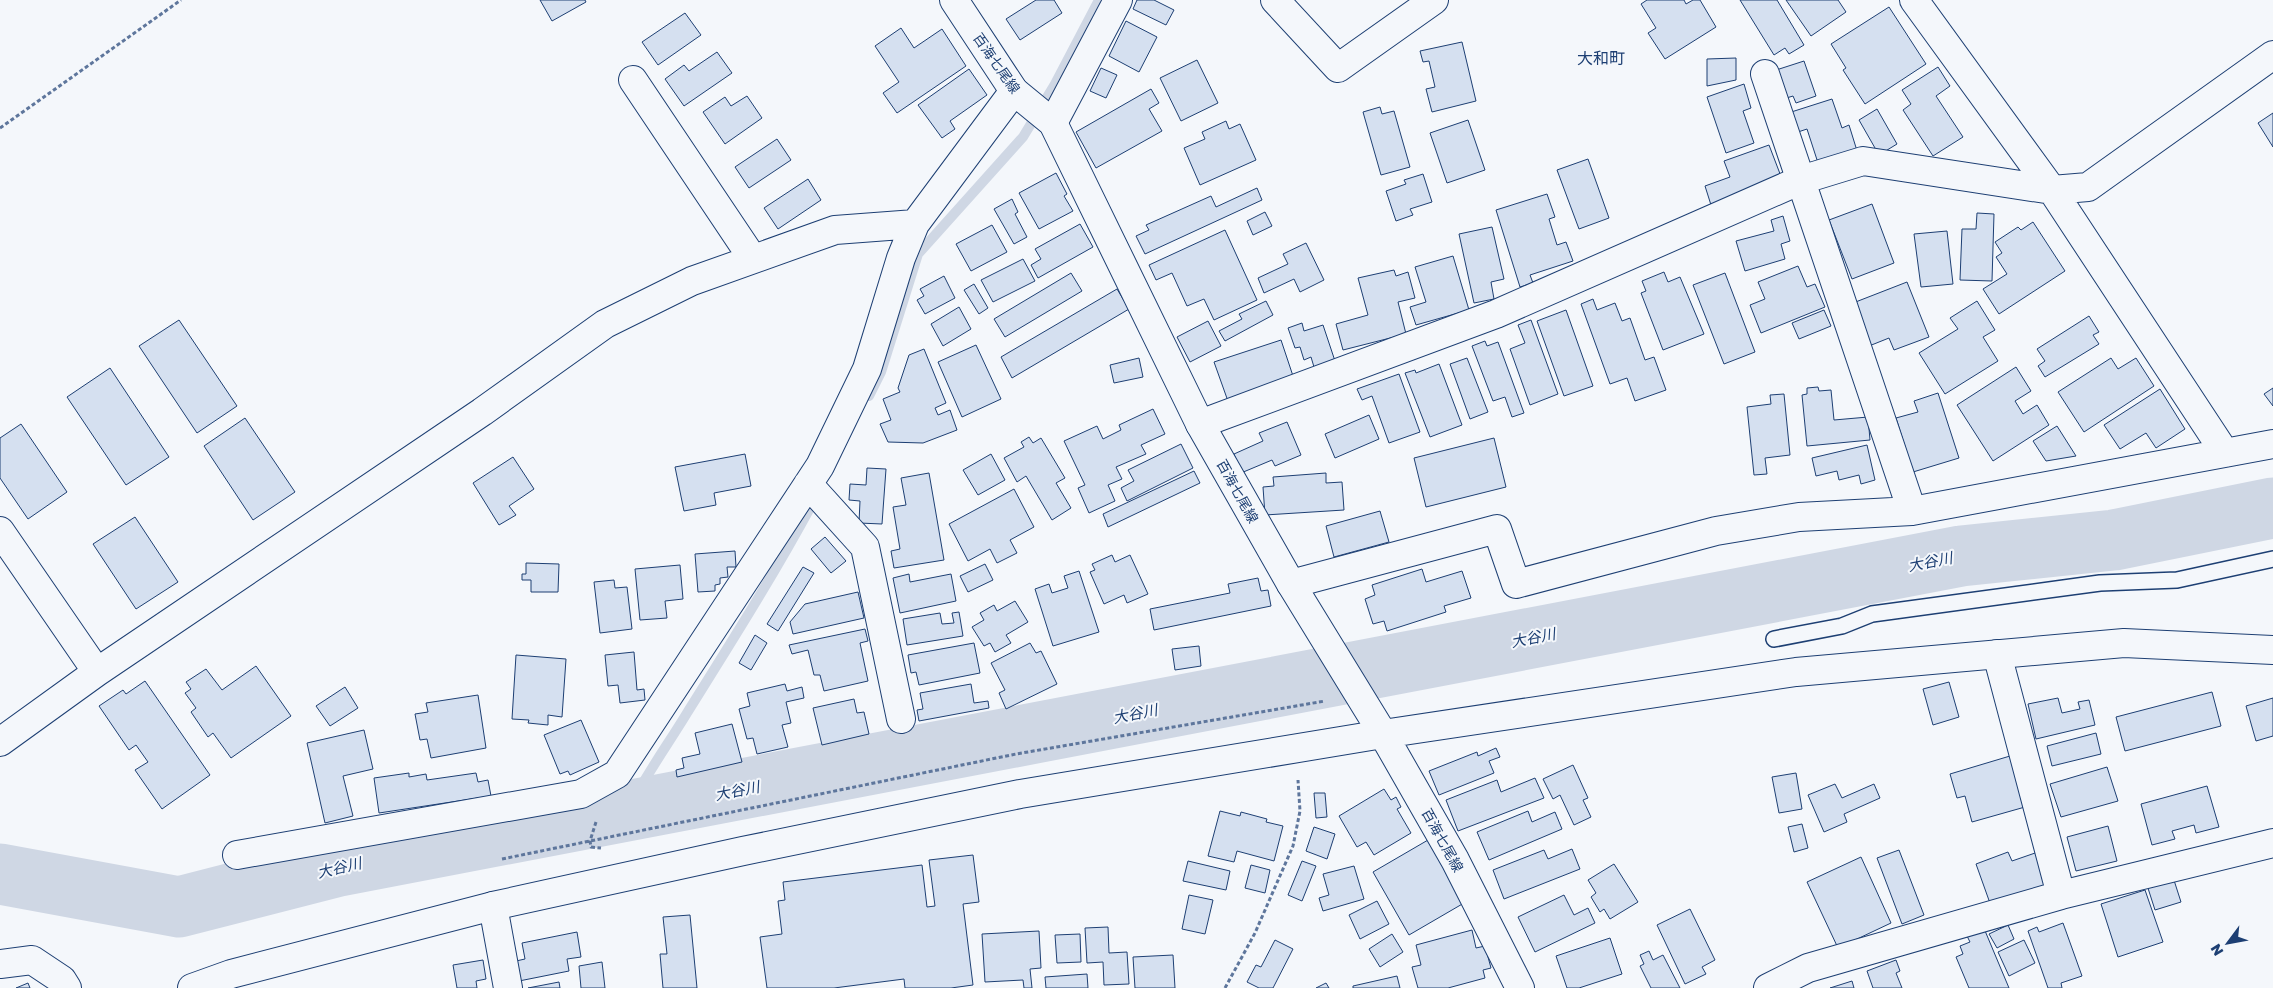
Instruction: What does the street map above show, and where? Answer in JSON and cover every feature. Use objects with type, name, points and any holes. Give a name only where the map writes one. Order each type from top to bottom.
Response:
[{"type":"street","name":"百海七尾線","points":[[954,0],[1035,108],[1200,424],[1291,584],[1384,734],[1455,860],[1520,988]]},
{"type":"street","points":[[237,855],[580,794],[618,774],[820,466],[867,369],[901,258],[915,224],[1035,108],[1118,0]]},
{"type":"street","points":[[1275,0],[1338,68],[1434,0]]},
{"type":"street","points":[[1914,0],[2052,190],[2225,453]]},
{"type":"street","points":[[1200,424],[1496,314],[1801,180],[1864,160],[2052,190],[2088,187],[2273,55]]},
{"type":"street","points":[[1765,74],[1912,511]]},
{"type":"street","points":[[633,80],[753,259]]},
{"type":"street","points":[[0,742],[97,672],[482,412],[605,324],[692,281],[835,230],[915,224]]},
{"type":"street","points":[[1291,584],[1497,529],[1516,584],[1716,532],[1799,517],[1912,511],[2273,444]]},
{"type":"street","points":[[808,484],[865,548],[901,720]]},
{"type":"street","points":[[0,532],[97,672]]},
{"type":"street","points":[[192,988],[231,974],[493,906],[742,851],[1020,794],[1384,734],[1796,672],[2124,643],[2273,650]]},
{"type":"street","points":[[1997,654],[2061,895]]},
{"type":"street","points":[[1768,988],[1808,968],[2061,895],[2273,843]]},
{"type":"street","points":[[493,906],[508,988]]},
{"type":"street","points":[[0,964],[32,960],[62,980],[67,988]]},
{"type":"lane","points":[[1774,639],[1842,626],[1872,614],[2100,583],[2177,580],[2273,559]]},
{"type":"path","points":[[0,128],[181,0]]},
{"type":"path","points":[[502,859],[1016,754],[1339,699],[1363,702]]},
{"type":"path","points":[[1226,988],[1255,933],[1293,846],[1300,811],[1296,750]]},
{"type":"path","points":[[590,841],[591,847]]},
{"type":"shaded area","points":[[0,860],[177,893],[189,911],[0,884]]},
{"type":"building","points":[[540,0],[585,0],[586,2],[552,21]]},
{"type":"building","points":[[1036,0],[1054,0],[1062,13],[1020,40],[1006,19]]},
{"type":"building","points":[[1137,0],[1154,0],[1174,10],[1166,25],[1133,9]]},
{"type":"building","points":[[1647,0],[1684,0],[1686,4],[1693,0],[1700,0],[1716,27],[1665,59],[1648,33],[1656,28],[1641,4]]},
{"type":"building","points":[[1740,0],[1777,0],[1804,45],[1789,54],[1785,48],[1774,55]]},
{"type":"building","points":[[1786,0],[1838,0],[1846,12],[1811,36]]},
{"type":"building","points":[[1889,7],[1926,64],[1865,104],[1843,70],[1846,68],[1831,44]]},
{"type":"building","points":[[685,13],[701,35],[658,65],[642,42]]},
{"type":"building","points":[[1126,21],[1157,37],[1139,72],[1109,56]]},
{"type":"building","points":[[901,28],[914,48],[942,29],[966,66],[897,113],[883,93],[899,82],[875,46]]},
{"type":"building","points":[[1462,42],[1476,101],[1432,112],[1426,89],[1435,87],[1429,61],[1423,62],[1420,51]]},
{"type":"building","points":[[717,52],[732,73],[684,106],[665,79],[684,65],[689,71]]},
{"type":"building","points":[[1736,58],[1736,80],[1707,86],[1707,59]]},
{"type":"building","points":[[1197,60],[1218,103],[1181,121],[1160,78]]},
{"type":"building","points":[[1804,61],[1816,96],[1796,103],[1793,96],[1780,100],[1770,72]]},
{"type":"building","points":[[1938,67],[1950,86],[1936,96],[1963,137],[1933,156],[1903,110],[1911,104],[1902,90]]},
{"type":"building","points":[[1101,68],[1117,75],[1106,98],[1090,91]]},
{"type":"building","points":[[969,69],[987,95],[950,121],[955,129],[942,138],[918,105]]},
{"type":"building","points":[[1744,84],[1751,108],[1743,111],[1754,143],[1726,153],[1707,97]]},
{"type":"building","points":[[1151,89],[1159,103],[1149,109],[1162,131],[1096,168],[1076,132]]},
{"type":"building","points":[[747,96],[762,118],[725,144],[703,112],[725,97],[731,106]]},
{"type":"building","points":[[1832,99],[1842,128],[1849,125],[1858,154],[1819,166],[1807,129],[1792,134],[1785,114]]},
{"type":"building","points":[[1380,107],[1382,114],[1394,111],[1410,167],[1381,175],[1363,112]]},
{"type":"building","points":[[1877,109],[1897,144],[1879,155],[1859,120]]},
{"type":"building","points":[[2273,113],[2273,147],[2258,123]]},
{"type":"building","points":[[1468,120],[1485,170],[1447,183],[1430,133]]},
{"type":"building","points":[[1226,121],[1229,129],[1240,124],[1256,160],[1200,185],[1184,148],[1205,139],[1202,132]]},
{"type":"building","points":[[777,139],[791,160],[749,188],[735,167]]},
{"type":"building","points":[[1769,145],[1782,179],[1711,205],[1705,186],[1730,177],[1724,161]]},
{"type":"building","points":[[1588,159],[1609,218],[1579,229],[1557,170]]},
{"type":"building","points":[[1056,173],[1067,194],[1064,196],[1073,211],[1039,229],[1019,193]]},
{"type":"building","points":[[1423,174],[1432,202],[1410,209],[1413,215],[1396,221],[1386,191],[1406,184],[1404,180]]},
{"type":"building","points":[[808,179],[821,200],[778,229],[764,208]]},
{"type":"building","points":[[1257,188],[1262,200],[1145,254],[1136,236],[1149,230],[1146,225],[1211,196],[1216,207]]},
{"type":"building","points":[[1547,194],[1555,217],[1549,219],[1557,245],[1566,242],[1573,261],[1530,275],[1533,283],[1520,287],[1496,210]]},
{"type":"building","points":[[1012,199],[1018,212],[1015,214],[1027,237],[1014,244],[994,209]]},
{"type":"building","points":[[1872,204],[1894,263],[1852,279],[1829,220]]},
{"type":"building","points":[[1265,212],[1272,226],[1253,235],[1247,221]]},
{"type":"building","points":[[1977,213],[1994,214],[1992,281],[1960,280],[1962,229],[1976,229]]},
{"type":"building","points":[[1783,216],[1790,241],[1781,244],[1785,259],[1745,271],[1736,241],[1774,231],[1771,220]]},
{"type":"building","points":[[2033,222],[2065,271],[1999,314],[1983,289],[2007,274],[1996,257],[2002,253],[1995,242],[2018,227],[2021,230]]},
{"type":"building","points":[[1080,224],[1093,247],[1038,278],[1031,265],[1041,259],[1035,249]]},
{"type":"building","points":[[992,225],[1007,252],[971,271],[956,244]]},
{"type":"building","points":[[1492,227],[1504,279],[1491,282],[1494,299],[1474,303],[1459,234]]},
{"type":"building","points":[[1225,230],[1257,300],[1214,320],[1204,299],[1187,306],[1172,273],[1156,280],[1149,265]]},
{"type":"building","points":[[1947,231],[1953,284],[1921,287],[1914,234]]},
{"type":"building","points":[[1306,243],[1324,280],[1300,292],[1294,279],[1264,293],[1258,278],[1288,264],[1283,254]]},
{"type":"building","points":[[1453,256],[1469,310],[1416,325],[1410,307],[1426,302],[1415,267]]},
{"type":"building","points":[[1023,259],[1035,281],[993,302],[981,280]]},
{"type":"building","points":[[1798,266],[1807,287],[1815,284],[1825,307],[1761,333],[1750,305],[1765,299],[1758,282]]},
{"type":"building","points":[[1394,270],[1396,276],[1408,272],[1415,298],[1398,302],[1406,334],[1343,350],[1336,324],[1368,315],[1358,278]]},
{"type":"building","points":[[1664,272],[1668,282],[1680,277],[1704,334],[1663,350],[1641,293],[1646,291],[1642,281]]},
{"type":"building","points":[[1071,273],[1082,291],[1005,337],[994,319]]},
{"type":"building","points":[[1725,273],[1755,352],[1724,364],[1693,285]]},
{"type":"building","points":[[944,276],[955,298],[925,314],[917,300],[924,296],[920,289]]},
{"type":"building","points":[[1907,282],[1929,337],[1894,350],[1889,338],[1869,346],[1853,303]]},
{"type":"building","points":[[974,284],[988,308],[979,314],[964,290]]},
{"type":"building","points":[[1117,289],[1129,309],[1012,378],[1001,357]]},
{"type":"building","points":[[1593,299],[1597,310],[1615,303],[1622,321],[1630,318],[1645,360],[1654,357],[1666,390],[1635,401],[1627,378],[1610,384],[1581,304]]},
{"type":"building","points":[[1266,301],[1273,315],[1225,341],[1219,331],[1242,319],[1239,314]]},
{"type":"building","points":[[1977,301],[1995,330],[1983,337],[1998,361],[1945,394],[1919,353],[1958,329],[1950,318]]},
{"type":"building","points":[[959,307],[971,329],[943,346],[931,324]]},
{"type":"building","points":[[1566,310],[1593,386],[1564,396],[1537,321]]},
{"type":"building","points":[[1824,310],[1831,326],[1799,339],[1792,323]]},
{"type":"building","points":[[2089,316],[2099,332],[2093,335],[2099,344],[2045,377],[2038,366],[2045,361],[2037,349]]},
{"type":"building","points":[[179,320],[237,406],[197,433],[139,346]]},
{"type":"building","points":[[1531,320],[1558,394],[1530,405],[1510,349],[1525,343],[1518,325]]},
{"type":"building","points":[[1208,321],[1221,346],[1190,362],[1177,337]]},
{"type":"building","points":[[1302,323],[1304,331],[1323,325],[1335,361],[1314,367],[1311,357],[1304,360],[1300,347],[1295,348],[1288,328]]},
{"type":"building","points":[[1281,340],[1295,382],[1229,404],[1214,362]]},
{"type":"building","points":[[1485,341],[1487,346],[1498,342],[1524,413],[1512,417],[1505,397],[1493,401],[1472,346]]},
{"type":"building","points":[[976,345],[1001,399],[962,417],[938,362]]},
{"type":"building","points":[[924,349],[946,403],[935,408],[938,415],[950,410],[957,430],[923,443],[888,442],[880,424],[891,420],[883,399],[900,392],[898,388],[909,355]]},
{"type":"building","points":[[1139,358],[1143,377],[1114,383],[1110,365]]},
{"type":"building","points":[[1467,358],[1488,412],[1470,419],[1450,364]]},
{"type":"building","points":[[2111,358],[2118,369],[2136,358],[2154,386],[2084,432],[2058,392]]},
{"type":"building","points":[[1439,364],[1462,425],[1430,437],[1405,373],[1415,370],[1416,373]]},
{"type":"building","points":[[2016,367],[2031,391],[2015,401],[2023,414],[2037,405],[2049,425],[1993,461],[1957,405]]},
{"type":"building","points":[[110,368],[169,457],[126,485],[67,397]]},
{"type":"building","points":[[1399,374],[1420,432],[1389,443],[1372,396],[1362,400],[1357,389]]},
{"type":"building","points":[[1818,387],[1819,391],[1831,390],[1834,420],[1868,417],[1870,440],[1807,446],[1802,395],[1807,394],[1807,388]]},
{"type":"building","points":[[2273,388],[2273,406],[2264,394]]},
{"type":"building","points":[[2160,389],[2185,429],[2156,448],[2146,433],[2120,449],[2104,425]]},
{"type":"building","points":[[1938,393],[1959,458],[1913,472],[1896,418],[1918,412],[1914,401]]},
{"type":"building","points":[[1784,394],[1790,455],[1765,458],[1767,474],[1754,475],[1747,407],[1771,404],[1770,395]]},
{"type":"building","points":[[1153,409],[1165,434],[1141,445],[1146,454],[1116,467],[1122,479],[1108,485],[1115,501],[1089,513],[1078,488],[1085,485],[1064,441],[1097,426],[1103,439],[1121,430],[1119,425]]},
{"type":"building","points":[[1369,415],[1379,439],[1335,458],[1325,434]]},
{"type":"building","points":[[245,418],[295,492],[253,520],[204,446]]},
{"type":"building","points":[[1287,422],[1301,455],[1275,466],[1272,460],[1241,473],[1234,454],[1263,441],[1259,433]]},
{"type":"building","points":[[21,424],[67,492],[28,519],[0,478],[0,438]]},
{"type":"building","points":[[2057,426],[2076,456],[2046,461],[2033,441]]},
{"type":"building","points":[[1029,437],[1033,443],[1041,438],[1065,478],[1056,483],[1071,508],[1052,520],[1026,476],[1017,482],[1004,458],[1024,447],[1021,442]]},
{"type":"building","points":[[1494,438],[1506,487],[1426,507],[1414,458]]},
{"type":"building","points":[[1181,444],[1193,468],[1127,501],[1121,488],[1134,481],[1128,470]]},
{"type":"building","points":[[1867,445],[1875,480],[1861,484],[1859,475],[1839,480],[1837,471],[1816,476],[1812,458]]},
{"type":"building","points":[[745,454],[751,486],[714,493],[716,505],[684,511],[675,467]]},
{"type":"building","points":[[991,454],[1005,480],[978,495],[963,470]]},
{"type":"building","points":[[513,457],[534,489],[509,506],[516,515],[499,525],[473,483]]},
{"type":"building","points":[[867,468],[886,469],[882,524],[859,523],[860,501],[849,500],[850,484],[866,485]]},
{"type":"building","points":[[1194,471],[1200,483],[1108,527],[1103,514]]},
{"type":"building","points":[[929,473],[944,560],[894,568],[891,551],[900,549],[893,507],[906,505],[901,478]]},
{"type":"building","points":[[1326,473],[1326,483],[1342,482],[1344,510],[1265,515],[1263,487],[1274,486],[1273,477]]},
{"type":"building","points":[[1014,489],[1034,527],[1010,540],[1017,553],[997,563],[990,549],[968,561],[949,524]]},
{"type":"building","points":[[1380,511],[1389,542],[1334,557],[1326,526]]},
{"type":"building","points":[[135,517],[178,582],[136,609],[93,544]]},
{"type":"building","points":[[825,537],[846,561],[831,573],[811,549]]},
{"type":"building","points":[[735,551],[736,567],[727,567],[728,577],[720,578],[720,584],[715,585],[715,591],[698,592],[695,554]]},
{"type":"building","points":[[1112,555],[1115,562],[1130,555],[1148,594],[1127,603],[1124,595],[1104,604],[1090,572],[1095,570],[1092,564]]},
{"type":"building","points":[[526,563],[559,564],[558,592],[531,592],[531,580],[522,580],[522,574],[526,574]]},
{"type":"building","points":[[985,564],[993,580],[968,592],[960,576]]},
{"type":"building","points":[[680,565],[683,599],[665,601],[667,618],[640,620],[635,569]]},
{"type":"building","points":[[803,567],[814,573],[778,631],[767,624]]},
{"type":"building","points":[[1422,569],[1426,582],[1462,571],[1471,598],[1444,606],[1446,612],[1387,631],[1384,621],[1373,624],[1365,599],[1375,595],[1372,585]]},
{"type":"building","points":[[1079,571],[1099,632],[1053,646],[1035,589],[1049,584],[1052,593],[1068,588],[1064,576]]},
{"type":"building","points":[[909,574],[910,582],[951,574],[956,601],[900,613],[893,578]]},
{"type":"building","points":[[1258,578],[1261,591],[1268,590],[1271,606],[1154,630],[1150,609],[1230,593],[1228,584]]},
{"type":"building","points":[[614,580],[615,588],[627,587],[632,629],[600,633],[594,582]]},
{"type":"building","points":[[858,592],[864,618],[793,634],[790,622],[805,604]]},
{"type":"building","points":[[1015,601],[1028,622],[1006,635],[1011,643],[995,652],[990,643],[984,646],[972,627],[984,620],[980,613],[994,605],[997,611]]},
{"type":"building","points":[[959,612],[963,636],[907,645],[903,619],[940,613],[942,624],[954,623],[952,613]]},
{"type":"building","points":[[865,629],[868,641],[860,643],[868,681],[824,691],[820,675],[814,675],[808,650],[792,654],[789,645]]},
{"type":"building","points":[[755,635],[767,643],[751,670],[739,663]]},
{"type":"building","points":[[974,643],[980,673],[919,685],[916,672],[911,673],[908,655]]},
{"type":"building","points":[[1030,643],[1036,653],[1041,651],[1057,684],[1006,709],[999,693],[1005,690],[991,663]]},
{"type":"building","points":[[1199,646],[1201,666],[1175,670],[1172,649]]},
{"type":"building","points":[[634,652],[637,690],[644,689],[645,700],[620,703],[618,685],[608,686],[605,655]]},
{"type":"building","points":[[516,655],[566,659],[562,717],[548,715],[548,725],[528,723],[529,720],[512,719]]},
{"type":"building","points":[[256,666],[291,716],[231,758],[213,733],[208,737],[191,712],[196,708],[185,693],[191,689],[186,682],[206,669],[222,690]]},
{"type":"building","points":[[145,681],[210,775],[162,809],[135,770],[148,762],[136,745],[129,750],[99,706],[123,690],[126,694]]},
{"type":"building","points":[[1949,682],[1959,717],[1933,725],[1923,689]]},
{"type":"building","points":[[785,684],[787,691],[802,687],[804,698],[786,702],[791,723],[782,725],[788,747],[757,754],[753,738],[747,739],[739,709],[750,706],[747,693]]},
{"type":"building","points":[[971,684],[974,703],[988,701],[989,708],[919,721],[917,710],[923,709],[920,693]]},
{"type":"building","points":[[345,687],[358,708],[330,726],[316,706]]},
{"type":"building","points":[[2212,692],[2221,726],[2125,751],[2116,717]]},
{"type":"building","points":[[478,695],[486,748],[431,758],[427,739],[420,740],[415,714],[428,712],[426,703]]},
{"type":"building","points":[[2058,698],[2062,713],[2080,709],[2078,702],[2089,700],[2095,725],[2036,739],[2028,704]]},
{"type":"building","points":[[2273,698],[2273,736],[2256,741],[2246,706]]},
{"type":"building","points":[[854,699],[857,713],[864,712],[869,734],[822,745],[813,708]]},
{"type":"building","points":[[581,720],[599,762],[570,775],[568,771],[560,774],[544,735]]},
{"type":"building","points":[[732,724],[742,762],[677,777],[676,770],[684,768],[682,758],[700,754],[695,733]]},
{"type":"building","points":[[364,730],[373,769],[343,776],[353,816],[325,823],[307,743]]},
{"type":"building","points":[[2096,733],[2101,754],[2052,766],[2047,746]]},
{"type":"building","points":[[1496,748],[1500,757],[1489,761],[1494,773],[1439,795],[1429,771],[1477,752],[1478,756]]},
{"type":"building","points":[[2010,756],[2025,807],[1972,822],[1965,796],[1957,798],[1950,774]]},
{"type":"building","points":[[1573,765],[1588,798],[1583,800],[1591,817],[1574,825],[1560,795],[1553,799],[1543,779]]},
{"type":"building","points":[[2107,767],[2118,801],[2061,817],[2050,784]]},
{"type":"building","points":[[409,773],[409,777],[426,774],[427,780],[476,773],[478,782],[488,780],[491,796],[379,813],[374,778]]},
{"type":"building","points":[[1796,773],[1802,809],[1779,813],[1772,777]]},
{"type":"building","points":[[1535,778],[1544,798],[1458,831],[1446,800],[1497,780],[1501,792]]},
{"type":"building","points":[[1835,784],[1842,798],[1874,784],[1880,798],[1844,814],[1847,822],[1824,832],[1808,795]]},
{"type":"building","points":[[2207,786],[2219,827],[2196,833],[2194,825],[2172,831],[2175,839],[2152,845],[2141,804]]},
{"type":"building","points":[[1384,789],[1391,800],[1396,797],[1401,807],[1397,809],[1411,833],[1374,855],[1366,842],[1357,847],[1339,816]]},
{"type":"building","points":[[1314,793],[1325,793],[1327,817],[1316,818]]},
{"type":"building","points":[[1220,811],[1240,816],[1241,812],[1267,819],[1266,822],[1283,826],[1274,861],[1237,851],[1234,862],[1208,856]]},
{"type":"building","points":[[1528,811],[1532,822],[1555,812],[1562,829],[1489,860],[1477,832]]},
{"type":"building","points":[[1802,824],[1808,848],[1794,852],[1788,827]]},
{"type":"building","points":[[2108,826],[2117,861],[2076,871],[2067,837]]},
{"type":"building","points":[[1314,827],[1335,834],[1327,859],[1306,851]]},
{"type":"building","points":[[1428,840],[1464,903],[1409,935],[1373,872]]},
{"type":"building","points":[[1572,849],[1580,869],[1504,899],[1493,870],[1544,850],[1548,859]]},
{"type":"building","points":[[1899,850],[1924,915],[1902,924],[1877,858]]},
{"type":"building","points":[[2008,852],[2012,861],[2038,852],[2050,885],[1991,906],[1976,864]]},
{"type":"building","points":[[973,855],[979,902],[963,904],[973,985],[951,988],[905,988],[904,979],[834,988],[767,988],[760,937],[782,934],[778,901],[785,900],[783,882],[922,865],[927,907],[935,906],[929,860]]},
{"type":"building","points":[[1861,857],[1891,923],[1838,948],[1807,882]]},
{"type":"building","points":[[1188,861],[1230,871],[1226,890],[1183,881]]},
{"type":"building","points":[[1302,861],[1316,866],[1302,901],[1288,895]]},
{"type":"building","points":[[1614,864],[1638,902],[1610,919],[1604,909],[1600,912],[1591,897],[1596,893],[1588,880]]},
{"type":"building","points":[[1251,865],[1270,870],[1265,893],[1245,888]]},
{"type":"building","points":[[1354,866],[1364,899],[1323,911],[1319,898],[1329,895],[1323,874]]},
{"type":"building","points":[[2172,874],[2181,902],[2155,910],[2146,882]]},
{"type":"building","points":[[2145,890],[2163,942],[2118,957],[2101,904]]},
{"type":"building","points":[[1189,895],[1213,900],[1205,934],[1182,929]]},
{"type":"building","points":[[1564,895],[1574,915],[1588,908],[1595,923],[1535,952],[1518,917]]},
{"type":"building","points":[[1377,901],[1389,924],[1360,939],[1349,915]]},
{"type":"building","points":[[1690,909],[1715,960],[1702,967],[1706,974],[1685,984],[1657,925]]},
{"type":"building","points":[[690,915],[697,988],[663,988],[660,954],[667,954],[663,917]]},
{"type":"building","points":[[2063,923],[2082,976],[2061,983],[2062,988],[2048,988],[2028,931],[2037,927],[2039,932]]},
{"type":"building","points":[[2008,925],[2014,939],[1997,948],[1989,934]]},
{"type":"building","points":[[1983,926],[2009,988],[1969,988],[1956,957],[1963,954],[1960,946],[1970,942],[1966,934]]},
{"type":"building","points":[[1108,927],[1109,953],[1127,952],[1129,984],[1104,985],[1103,962],[1087,963],[1085,928]]},
{"type":"building","points":[[1472,930],[1476,948],[1485,946],[1491,968],[1483,970],[1485,978],[1448,988],[1418,988],[1412,967],[1421,965],[1416,945]]},
{"type":"building","points":[[1039,931],[1041,968],[1030,969],[1032,988],[1024,988],[1023,980],[985,982],[982,934]]},
{"type":"building","points":[[577,932],[581,957],[567,959],[569,971],[519,981],[516,961],[525,959],[522,943]]},
{"type":"building","points":[[1080,934],[1081,962],[1057,963],[1055,935]]},
{"type":"building","points":[[1392,934],[1403,952],[1380,967],[1369,949]]},
{"type":"building","points":[[1610,938],[1622,974],[1579,988],[1567,988],[1556,956]]},
{"type":"building","points":[[1275,940],[1293,949],[1273,988],[1259,988],[1247,982],[1256,965],[1261,967]]},
{"type":"building","points":[[2024,940],[2035,963],[2009,976],[1998,952]]},
{"type":"building","points":[[1649,951],[1653,960],[1663,955],[1680,988],[1651,988],[1640,966],[1644,964],[1640,955]]},
{"type":"building","points":[[1173,955],[1175,988],[1135,988],[1133,957]]},
{"type":"building","points":[[483,960],[486,979],[476,981],[477,988],[457,988],[453,965]]},
{"type":"building","points":[[1896,960],[1900,971],[1896,973],[1902,988],[1873,988],[1867,971]]},
{"type":"building","points":[[602,962],[605,988],[581,988],[579,966]]},
{"type":"building","points":[[1087,974],[1088,988],[1046,988],[1045,977]]},
{"type":"building","points":[[1397,976],[1400,988],[1353,988],[1353,986]]},
{"type":"building","points":[[1852,981],[1854,988],[1830,988]]},
{"type":"building","points":[[559,982],[560,988],[528,988]]},
{"type":"building","points":[[28,983],[30,988],[16,988]]},
{"type":"building","points":[[1326,983],[1329,988],[1316,988]]},
{"type":"waterway","points":[[869,396],[881,372],[918,254],[1023,137],[1055,84],[1099,0]]},
{"type":"waterway","points":[[628,810],[754,605],[817,495]]},
{"type":"waterway","name":"大谷川","points":[[0,874],[179,907],[339,866],[1961,556],[2114,540],[2273,508]]},
{"type":"district","name":"大和町","points":[[1601,58]]}]
